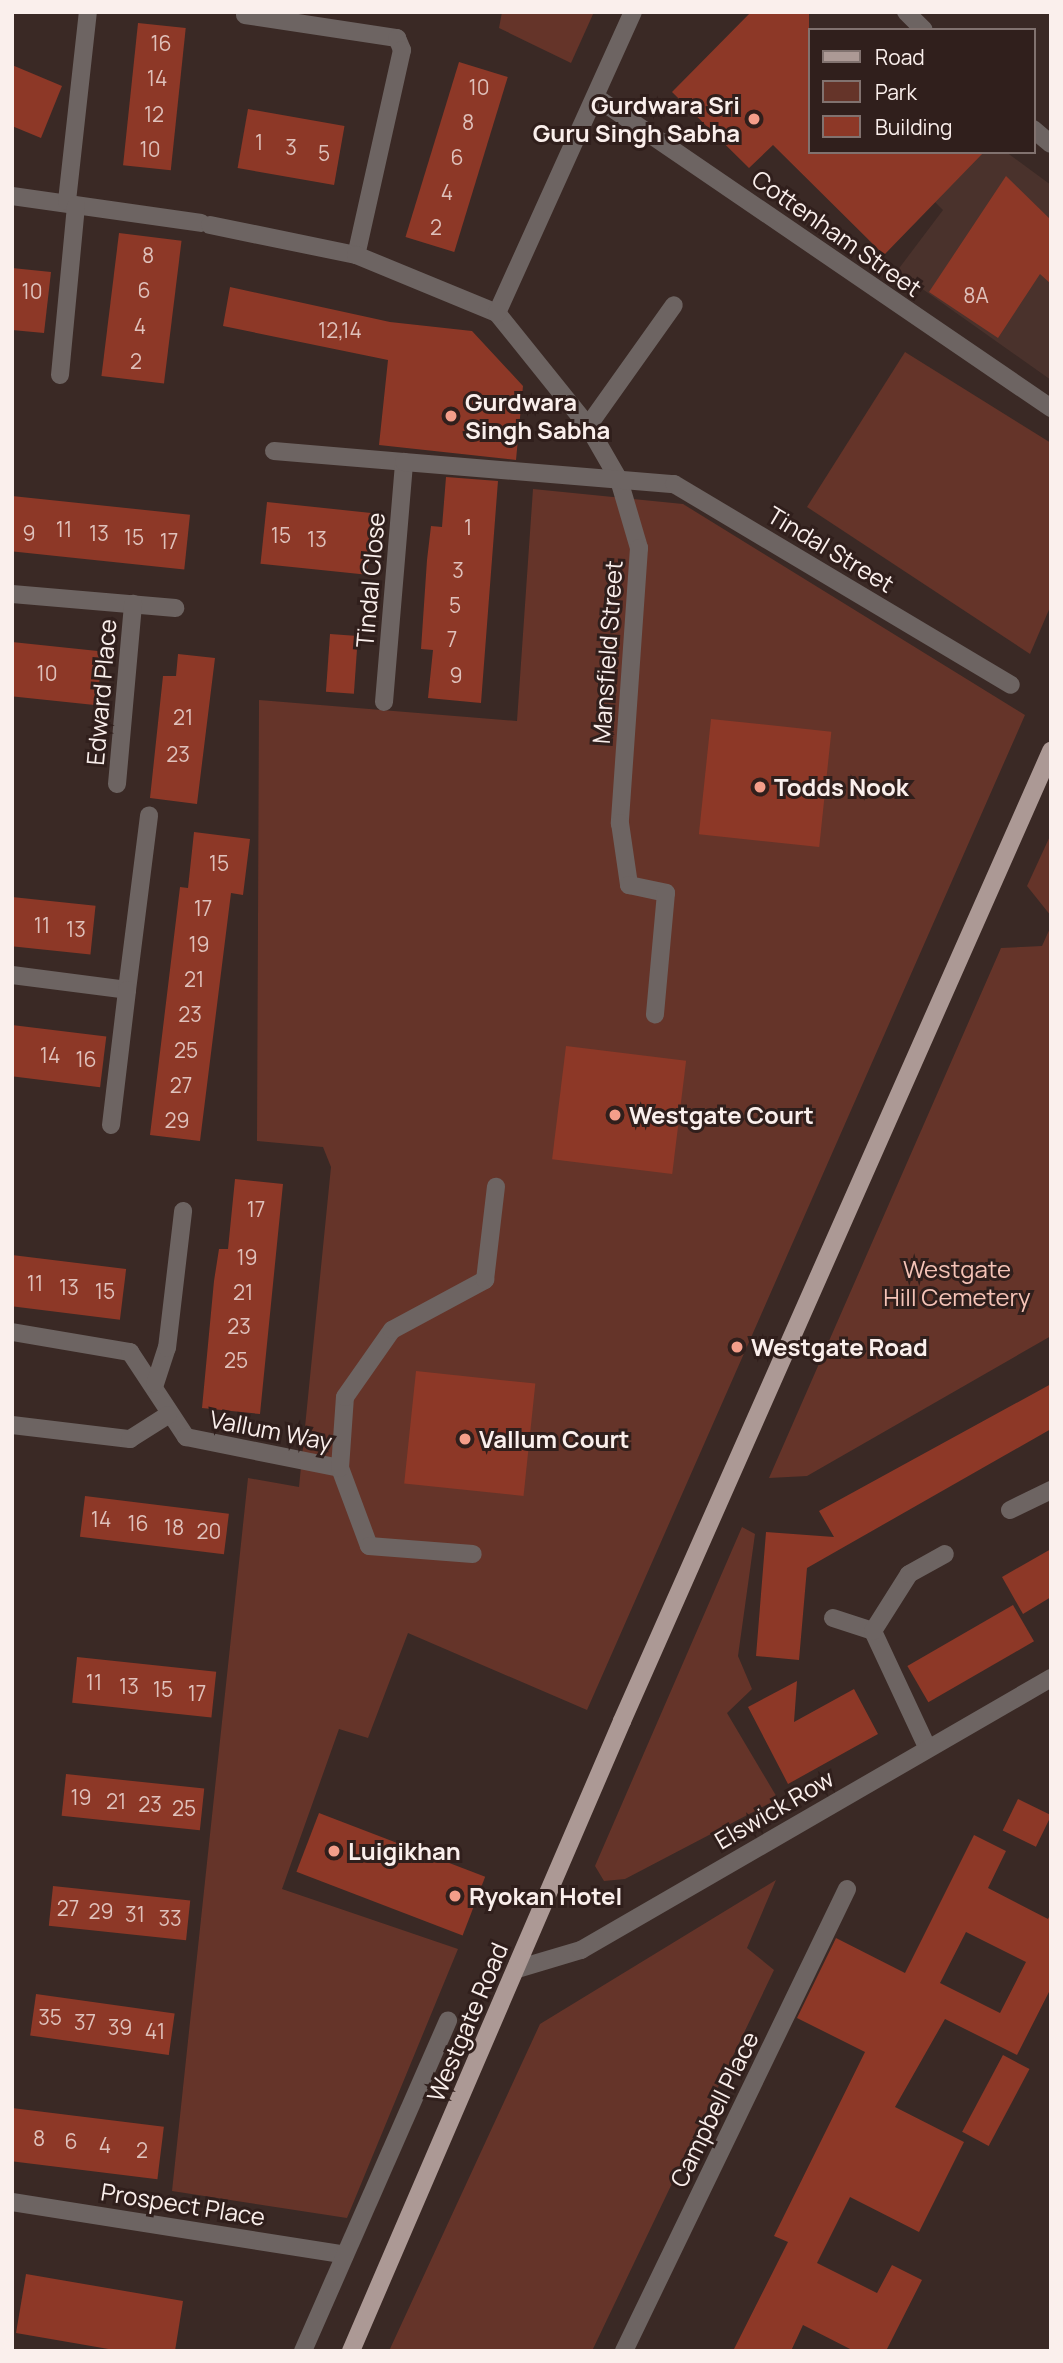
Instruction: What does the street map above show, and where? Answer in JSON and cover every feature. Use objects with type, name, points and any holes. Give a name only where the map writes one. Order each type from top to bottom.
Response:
[{"type":"main road","name":"Westgate Road","points":[[351,2351],[1051,751]]},
{"type":"street","points":[[60,375],[71,204],[88,12]]},
{"type":"street","points":[[497,313],[597,98],[633,12]]},
{"type":"street","points":[[906,12],[922,28]]},
{"type":"street","points":[[244,15],[397,38],[402,50],[356,255]]},
{"type":"street","name":"Cottenham Street","points":[[597,98],[1051,408]]},
{"type":"street","points":[[1035,131],[1051,144]]},
{"type":"street","name":"Mansfield Street","points":[[12,196],[206,224],[356,255],[497,313],[588,426],[619,480],[639,548],[620,823],[629,885],[666,893],[655,1015]]},
{"type":"street","points":[[588,426],[674,305]]},
{"type":"street","points":[[274,451],[619,480]]},
{"type":"street","name":"Tindal Close","points":[[384,702],[404,462]]},
{"type":"street","name":"Tindal Street","points":[[619,480],[674,484],[1011,685]]},
{"type":"street","name":"Edward Place","points":[[12,594],[175,608]]},
{"type":"street","name":"Edward Place","points":[[117,784],[133,604]]},
{"type":"street","points":[[111,1125],[149,814]]},
{"type":"street","points":[[12,975],[127,990]]},
{"type":"street","points":[[340,1468],[345,1397],[392,1330],[485,1280],[496,1187]]},
{"type":"street","points":[[155,1384],[167,1348],[183,1211]]},
{"type":"street","name":"Vallum Way","points":[[12,1332],[131,1352],[155,1384],[167,1415],[186,1437],[340,1468],[369,1546],[473,1554]]},
{"type":"street","points":[[12,1425],[130,1439],[167,1415]]},
{"type":"street","points":[[1010,1510],[1051,1490]]},
{"type":"street","points":[[873,1631],[909,1574],[945,1554]]},
{"type":"street","points":[[833,1618],[873,1631],[927,1747]]},
{"type":"street","name":"Elswick Row","points":[[517,1969],[581,1950],[927,1747],[1051,1678]]},
{"type":"street","name":"Campbell Place","points":[[624,2351],[847,1889]]},
{"type":"street","points":[[303,2351],[448,2020]]},
{"type":"street","name":"Prospect Place","points":[[12,2202],[345,2255]]},
{"type":"shaded area","points":[[896,154],[1009,154],[1051,185],[1051,380],[897,271],[943,210],[891,158]]},
{"type":"green space","points":[[502,12],[594,12],[571,63],[499,28]]},
{"type":"green space","points":[[905,352],[1051,443],[1051,605],[1030,654],[807,507]]},
{"type":"green space","points":[[533,489],[683,504],[1025,715],[587,1710],[408,1633],[368,1738],[339,1729],[282,1889],[458,1949],[347,2218],[172,2191],[248,1478],[299,1487],[331,1167],[323,1147],[257,1141],[259,700],[517,721]]},
{"type":"green space","points":[[1051,834],[1051,916],[1027,886]]},
{"type":"green space","name":"Westgate Hill Cemetery","points":[[1051,926],[1051,1336],[807,1476],[769,1478],[1001,948],[1042,946]]},
{"type":"green space","points":[[742,1527],[755,1534],[738,1656],[752,1689],[727,1713],[778,1799],[625,1879],[604,1881],[595,1866]]},
{"type":"green space","points":[[776,1880],[747,1948],[774,1970],[592,2351],[389,2351],[540,2024]]},
{"type":"building","name":"Gurdwara Sri Guru Singh Sabha","points":[[751,12],[809,12],[808,154],[982,154],[884,255],[773,145],[749,168],[672,92]]},
{"type":"building","points":[[138,23],[186,28],[171,170],[123,165]]},
{"type":"building","points":[[459,62],[508,77],[454,252],[405,237]]},
{"type":"building","points":[[12,65],[62,86],[41,138],[12,126]]},
{"type":"building","points":[[248,109],[345,126],[334,185],[238,168]]},
{"type":"building","points":[[1006,176],[1051,220],[1051,284],[1040,274],[998,338],[929,292]]},
{"type":"building","points":[[119,233],[182,241],[164,384],[101,376]]},
{"type":"building","points":[[12,268],[51,272],[44,333],[12,330]]},
{"type":"building","name":"Gurdwara Singh Sabha","points":[[230,287],[390,322],[472,331],[523,386],[516,460],[379,445],[388,360],[223,326]]},
{"type":"building","points":[[446,477],[498,481],[481,703],[428,698],[433,650],[421,649],[427,560],[431,526],[442,527]]},
{"type":"building","points":[[12,496],[190,515],[184,569],[12,551]]},
{"type":"building","points":[[267,502],[373,513],[367,575],[261,564]]},
{"type":"building","points":[[330,634],[358,636],[354,694],[326,692]]},
{"type":"building","points":[[12,642],[103,652],[97,705],[12,696]]},
{"type":"building","points":[[178,654],[215,658],[197,804],[150,798],[163,676],[176,676]]},
{"type":"building","name":"Todds Nook","points":[[711,719],[831,732],[819,847],[699,834]]},
{"type":"building","points":[[194,832],[250,839],[243,895],[231,893],[200,1141],[150,1135],[180,887],[188,888]]},
{"type":"building","points":[[12,897],[96,906],[90,955],[12,946]]},
{"type":"building","points":[[12,1025],[106,1037],[100,1087],[12,1076]]},
{"type":"building","name":"Westgate Court","points":[[566,1046],[686,1061],[672,1174],[552,1159]]},
{"type":"building","points":[[235,1179],[283,1184],[260,1414],[202,1408],[214,1281],[219,1249],[228,1249]]},
{"type":"building","points":[[12,1255],[126,1269],[120,1320],[12,1306]]},
{"type":"building","name":"Vallum Court","points":[[416,1371],[535,1384],[524,1496],[404,1483]]},
{"type":"building","points":[[1051,1384],[1051,1429],[807,1568],[799,1660],[756,1656],[766,1532],[834,1537],[819,1511]]},
{"type":"building","points":[[85,1496],[229,1514],[224,1554],[80,1537]]},
{"type":"building","points":[[1051,1549],[1051,1597],[1023,1614],[1002,1577]]},
{"type":"building","points":[[1013,1605],[1034,1641],[928,1702],[907,1666]]},
{"type":"building","points":[[77,1657],[216,1672],[211,1717],[72,1703]]},
{"type":"building","points":[[797,1681],[794,1722],[854,1689],[878,1734],[788,1784],[748,1707]]},
{"type":"building","points":[[66,1774],[204,1789],[200,1830],[62,1816]]},
{"type":"building","points":[[1018,1799],[1051,1815],[1036,1847],[1003,1830]]},
{"type":"building","points":[[319,1813],[485,1877],[463,1936],[296,1872]]},
{"type":"building","points":[[974,1835],[1006,1851],[988,1888],[1048,1919],[1051,1913],[1051,1988],[1017,2055],[945,2019],[895,2107],[964,2142],[919,2232],[850,2197],[817,2263],[877,2293],[892,2265],[922,2280],[886,2351],[854,2351],[803,2325],[791,2351],[733,2351],[788,2242],[774,2236],[865,2052],[797,2018],[836,1938],[905,1973]],"holes":[[[966,1932],[1026,1962],[1000,2013],[940,1983]]]},
{"type":"building","points":[[53,1886],[190,1900],[186,1940],[49,1926]]},
{"type":"building","points":[[36,1994],[175,2013],[169,2055],[30,2036]]},
{"type":"building","points":[[1003,2055],[1029,2069],[989,2146],[962,2132]]},
{"type":"building","points":[[12,2108],[164,2127],[157,2179],[12,2161]]},
{"type":"building","points":[[26,2274],[183,2301],[175,2351],[120,2351],[16,2333]]},
{"type":"place","name":"Gurdwara Sri Guru Singh Sabha","points":[[754,119]]},
{"type":"place","name":"Gurdwara Singh Sabha","points":[[451,416]]},
{"type":"place","name":"Todds Nook","points":[[760,787]]},
{"type":"place","name":"Westgate Court","points":[[615,1115]]},
{"type":"place","name":"Westgate Road","points":[[737,1347]]},
{"type":"place","name":"Vallum Court","points":[[465,1439]]},
{"type":"place","name":"Luigikhan","points":[[334,1851]]},
{"type":"place","name":"Ryokan Hotel","points":[[455,1896]]}]
